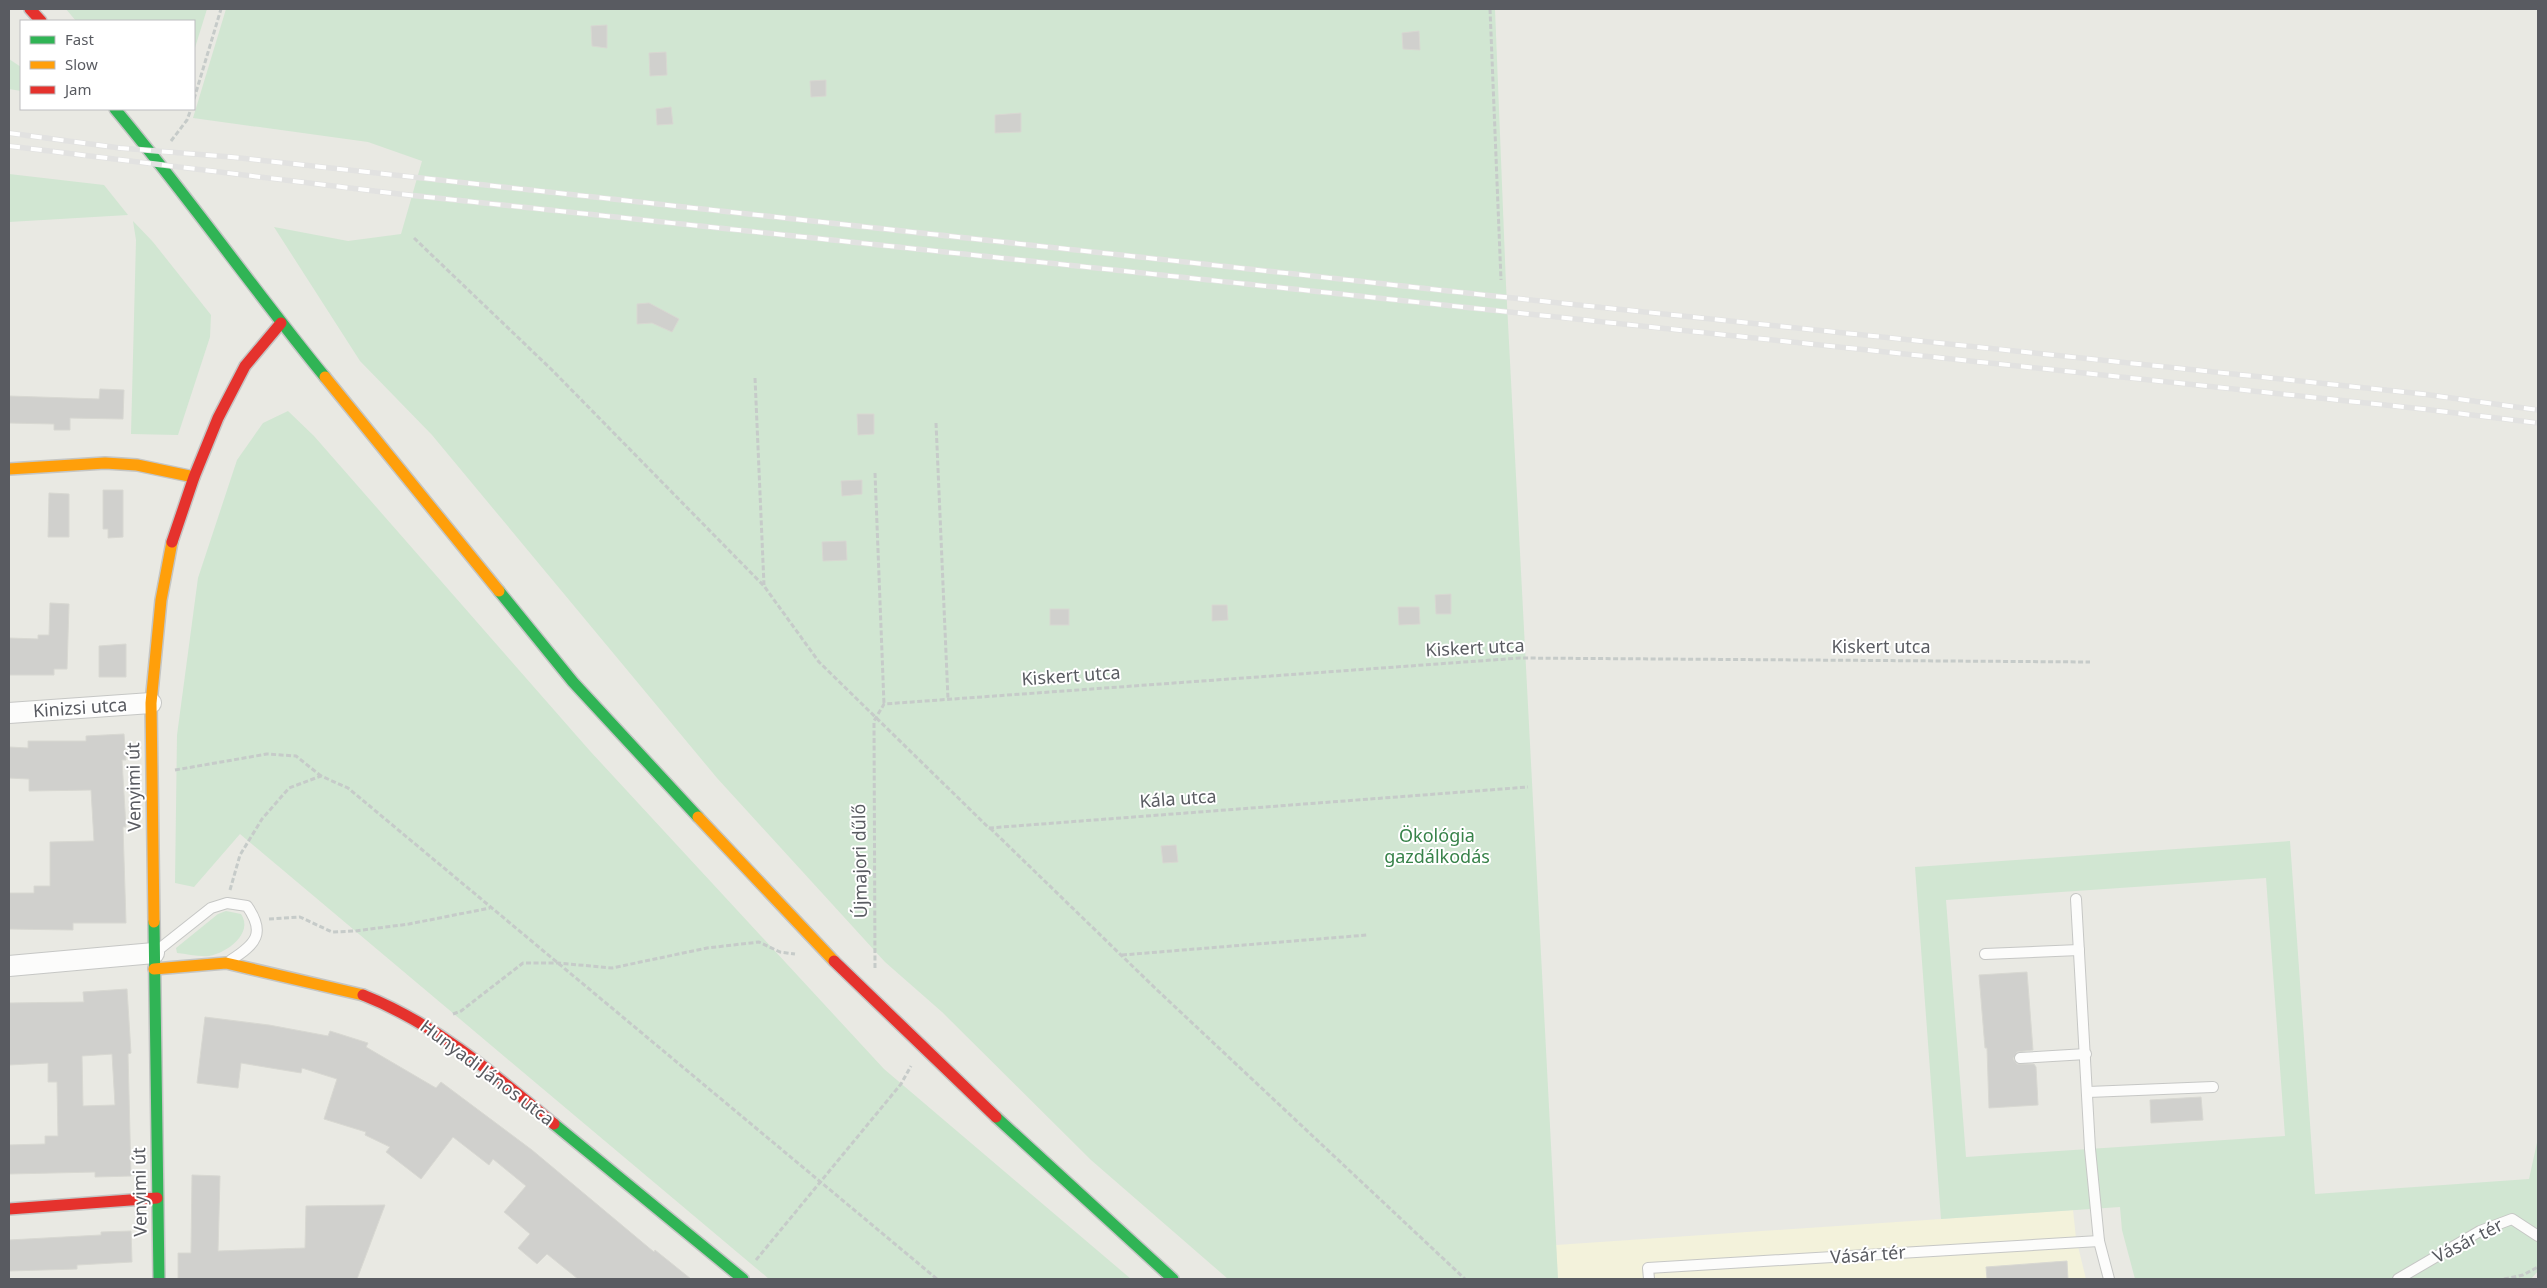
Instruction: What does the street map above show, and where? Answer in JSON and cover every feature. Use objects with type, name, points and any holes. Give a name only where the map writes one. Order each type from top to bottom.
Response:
[{"type":"street","points":[[116,110],[158,160],[281,323],[573,682],[681,801],[876,1002],[1173,1279]]},
{"type":"street","name":"Venyimi út","points":[[159,1279],[151,703],[161,600],[174,534],[194,477],[218,418],[245,366],[281,323]]},
{"type":"street","points":[[9,470],[105,463],[137,465],[194,477]]},
{"type":"street","name":"Kinizsi utca","points":[[9,713],[151,703]]},
{"type":"street","name":"Hunyadi János utca","points":[[9,966],[154,961],[226,963],[361,994],[381,1001],[427,1026],[476,1060],[742,1278]]},
{"type":"street","points":[[9,1209],[157,1198]]},
{"type":"lane","points":[[2076,899],[2090,1149],[2099,1241],[2110,1279]]},
{"type":"lane","points":[[154,961],[211,908],[227,903],[247,906],[256,920],[257,933],[252,945],[226,963]]},
{"type":"lane","points":[[1985,954],[2079,950]]},
{"type":"lane","points":[[2020,1058],[2086,1054]]},
{"type":"lane","points":[[2088,1092],[2213,1087]]},
{"type":"lane","name":"Vásár tér","points":[[2398,1279],[2480,1231],[2512,1219],[2538,1236]]},
{"type":"lane","name":"Vásár tér","points":[[1649,1279],[1648,1268],[2099,1241]]},
{"type":"path","points":[[195,96],[221,9]]},
{"type":"path","points":[[1490,9],[1502,280]]},
{"type":"path","points":[[158,160],[187,120],[191,110]]},
{"type":"path","points":[[414,238],[552,370],[764,586],[819,662],[875,719],[1121,955],[1465,1279]]},
{"type":"path","points":[[755,378],[764,586]]},
{"type":"path","points":[[936,423],[948,699]]},
{"type":"path","points":[[875,473],[884,704],[875,719]]},
{"type":"path","name":"Kiskert utca","points":[[884,704],[1520,658],[2090,662]]},
{"type":"path","name":"Újmajori dűlő","points":[[875,719],[876,1002]]},
{"type":"path","points":[[152,775],[206,763],[267,754],[296,756],[321,776],[348,788],[818,1182],[938,1279]]},
{"type":"path","points":[[227,903],[240,855],[262,819],[289,788],[321,776]]},
{"type":"path","name":"Kála utca","points":[[989,828],[1528,787]]},
{"type":"path","points":[[256,920],[300,916],[332,932],[355,931],[409,924],[490,908]]},
{"type":"path","points":[[1121,955],[1367,936]]},
{"type":"path","points":[[427,1026],[461,1011],[523,963],[558,963],[612,968],[707,948],[759,942],[780,952],[830,956]]},
{"type":"path","points":[[742,1278],[818,1182],[901,1084],[922,1046]]},
{"type":"path","points":[[2504,1279],[2523,1275],[2538,1267]]},
{"type":"shaded area","points":[[2073,1210],[2076,1238],[2086,1279],[1558,1279],[1556,1245]]},
{"type":"green space","points":[[66,9],[207,9],[195,48],[195,20],[75,20]]},
{"type":"green space","name":"Ökológia gazdálkodás","points":[[226,9],[1495,9],[1506,285],[1558,1279],[1228,1279],[1091,1160],[942,1012],[885,962],[717,778],[432,435],[360,361],[274,227],[348,241],[401,234],[422,161],[368,142],[193,118]]},
{"type":"green space","points":[[9,59],[20,66],[20,91],[9,89]]},
{"type":"green space","points":[[9,174],[104,185],[128,215],[9,222]]},
{"type":"green space","points":[[133,221],[153,242],[211,315],[210,337],[178,435],[131,434],[136,240]]},
{"type":"green space","points":[[288,411],[314,436],[590,751],[884,1069],[1131,1279],[769,1279],[240,834],[194,887],[175,883],[177,735],[198,578],[237,460],[263,423]]},
{"type":"green space","points":[[2290,841],[2315,1194],[2529,1179],[2538,1138],[2538,1271],[2531,1279],[2135,1279],[2122,1230],[2120,1207],[1941,1219],[1915,867]],"holes":[[[2266,878],[2285,1136],[1966,1157],[1946,900]]]},
{"type":"green space","points":[[226,911],[241,914],[244,921],[244,928],[237,941],[223,951],[209,956],[177,953],[176,948],[218,914]]},
{"type":"building","points":[[607,25],[607,48],[592,46],[591,26]]},
{"type":"building","points":[[1419,31],[1420,50],[1403,49],[1402,33]]},
{"type":"building","points":[[666,52],[667,75],[650,76],[649,53]]},
{"type":"building","points":[[826,80],[826,96],[811,97],[810,81]]},
{"type":"building","points":[[671,107],[673,124],[657,125],[656,109]]},
{"type":"building","points":[[1021,113],[1021,132],[995,133],[995,115]]},
{"type":"building","points":[[649,303],[679,319],[672,332],[652,323],[637,324],[637,304]]},
{"type":"building","points":[[100,389],[124,390],[123,419],[70,418],[70,430],[54,430],[54,424],[9,423],[9,396],[99,399]]},
{"type":"building","points":[[857,414],[874,414],[874,434],[858,435]]},
{"type":"building","points":[[862,480],[862,494],[842,496],[841,481]]},
{"type":"building","points":[[103,490],[123,490],[123,537],[108,538],[108,529],[103,529]]},
{"type":"building","points":[[49,493],[69,494],[69,537],[48,537]]},
{"type":"building","points":[[846,541],[847,560],[823,561],[822,542]]},
{"type":"building","points":[[1451,594],[1451,614],[1436,614],[1435,595]]},
{"type":"building","points":[[50,603],[69,604],[67,669],[54,669],[54,675],[9,675],[9,638],[38,639],[38,635],[49,635]]},
{"type":"building","points":[[1212,605],[1227,605],[1228,620],[1212,621]]},
{"type":"building","points":[[1398,607],[1419,607],[1420,624],[1399,625]]},
{"type":"building","points":[[1050,609],[1069,609],[1069,625],[1050,625]]},
{"type":"building","points":[[126,644],[126,677],[99,677],[99,646]]},
{"type":"building","points":[[124,734],[126,760],[122,760],[126,827],[123,827],[126,923],[73,923],[73,930],[9,929],[9,893],[34,893],[34,886],[50,886],[50,842],[94,841],[91,790],[29,791],[29,779],[9,778],[9,747],[28,748],[28,741],[86,741],[86,736]]},
{"type":"building","points":[[1176,845],[1178,862],[1163,863],[1161,846]]},
{"type":"building","points":[[2027,972],[2033,1050],[2017,1052],[2013,1059],[2017,1064],[2034,1064],[2036,1067],[2038,1105],[1989,1108],[1987,1048],[1985,1048],[1979,975]]},
{"type":"building","points":[[127,989],[131,1053],[128,1054],[131,1176],[95,1177],[95,1172],[9,1174],[9,1145],[45,1144],[45,1136],[58,1136],[57,1082],[48,1082],[48,1063],[9,1065],[9,1003],[84,1002],[83,992]],"holes":[[[112,1054],[115,1105],[83,1106],[82,1056]]]},
{"type":"building","points":[[205,1017],[269,1025],[328,1036],[330,1031],[368,1043],[366,1047],[436,1088],[441,1082],[532,1150],[654,1252],[655,1250],[691,1279],[578,1279],[547,1254],[537,1264],[518,1248],[530,1234],[504,1212],[526,1186],[493,1159],[489,1165],[453,1137],[421,1179],[386,1152],[390,1147],[365,1135],[366,1132],[324,1119],[337,1079],[302,1068],[301,1073],[241,1063],[238,1088],[197,1083]]},
{"type":"building","points":[[2201,1097],[2203,1120],[2151,1123],[2150,1100]]},
{"type":"building","points":[[192,1175],[220,1176],[218,1251],[305,1248],[306,1206],[385,1205],[357,1279],[178,1279],[178,1253],[191,1253]]},
{"type":"building","points":[[131,1231],[132,1262],[77,1265],[77,1269],[9,1271],[9,1240],[101,1235],[101,1232]]},
{"type":"building","points":[[2067,1261],[2068,1279],[1987,1279],[1986,1267]]},
{"type":"railway","points":[[9,133],[120,148],[231,157],[1494,296],[2423,394],[2538,410]]},
{"type":"railway","points":[[9,146],[399,194],[2423,409],[2538,423]]},
{"type":"traffic: fast","points":[[116,110],[325,377]]},
{"type":"traffic: fast","points":[[499,591],[573,682],[698,817]]},
{"type":"traffic: fast","points":[[154,922],[159,1279]]},
{"type":"traffic: fast","points":[[996,1117],[1173,1279]]},
{"type":"traffic: fast","points":[[554,1124],[743,1279]]},
{"type":"traffic: slow","points":[[325,377],[499,591]]},
{"type":"traffic: slow","points":[[9,469],[105,463],[137,465],[194,477]]},
{"type":"traffic: slow","points":[[154,922],[151,703],[161,600],[172,542]]},
{"type":"traffic: slow","points":[[698,817],[834,961]]},
{"type":"traffic: slow","points":[[154,969],[226,963],[363,995]]},
{"type":"traffic: jam","points":[[30,9],[40,20]]},
{"type":"traffic: jam","points":[[172,542],[194,477],[218,418],[245,366],[281,323]]},
{"type":"traffic: jam","points":[[834,961],[996,1117]]},
{"type":"traffic: jam","points":[[363,995],[390,1007],[440,1035],[486,1069],[554,1124]]},
{"type":"traffic: jam","points":[[9,1209],[157,1198]]}]
